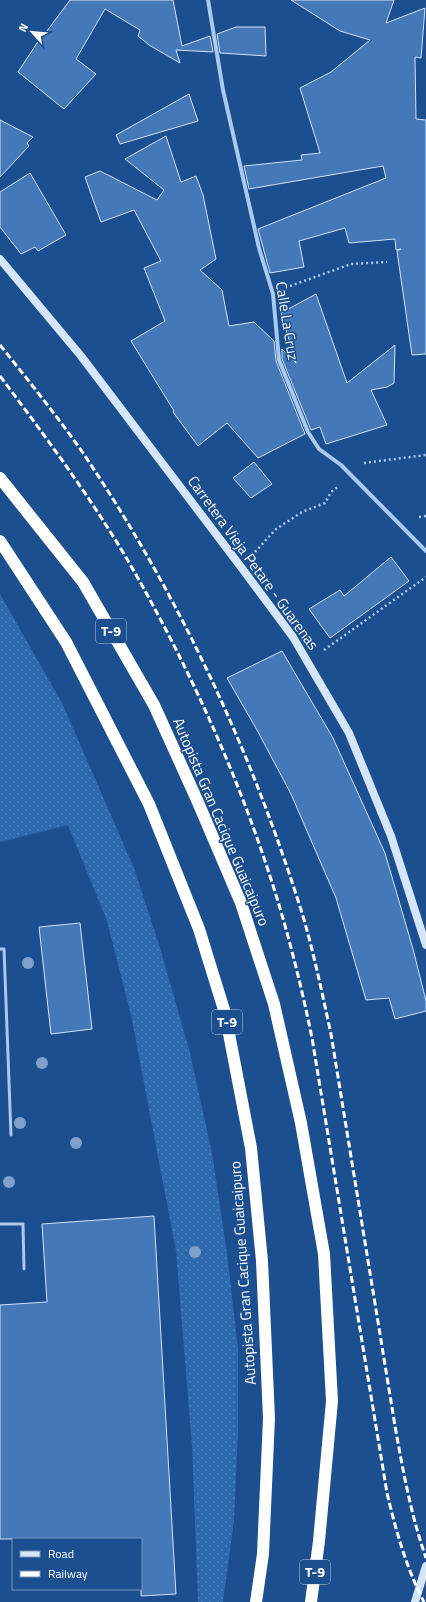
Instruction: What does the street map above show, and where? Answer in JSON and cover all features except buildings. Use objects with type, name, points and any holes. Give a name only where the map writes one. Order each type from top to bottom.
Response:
[{"type":"highway","name":"Autopista Gran Cacique Guaicaipuro","points":[[0,478],[83,582],[154,705],[241,903],[274,1004],[301,1123],[324,1254],[332,1401],[319,1541],[311,1602]]},
{"type":"highway","name":"Autopista Gran Cacique Guaicaipuro","points":[[0,541],[66,642],[149,804],[199,929],[225,1013],[251,1148],[262,1261],[269,1418],[263,1554],[256,1602]]},
{"type":"street","name":"Calle La Cruz","points":[[208,0],[223,90],[259,248],[273,294],[279,360],[308,432],[319,449],[352,476],[426,551]]},
{"type":"street","name":"Carretera Vieja Petare - Guarenas","points":[[0,259],[81,356],[241,567],[293,638],[308,662],[349,733],[391,836],[426,945]]},
{"type":"street","points":[[415,1602],[426,1566]]},
{"type":"lane","points":[[0,949],[4,949],[11,1135]]},
{"type":"lane","points":[[0,1224],[23,1224],[24,1269]]},
{"type":"path","points":[[273,294],[300,282],[350,264],[387,262]]},
{"type":"path","points":[[341,466],[426,455]]},
{"type":"path","points":[[241,567],[276,529],[302,512],[325,503],[331,492],[352,476]]},
{"type":"path","points":[[308,662],[426,577]]},
{"type":"shaded area","points":[[0,594],[62,703],[134,868],[161,951],[190,1053],[212,1153],[227,1253],[238,1349],[238,1431],[234,1521],[223,1602],[198,1602],[192,1446],[176,1251],[131,1015],[107,921],[68,825],[0,842]]},
{"type":"railway","points":[[0,345],[83,453],[151,562],[181,618],[236,733],[282,852],[302,913],[318,973],[331,1034],[398,1443],[412,1509],[426,1558]]},
{"type":"railway","points":[[0,376],[82,489],[127,559],[151,602],[196,691],[217,736],[254,828],[284,922],[312,1038],[387,1493],[402,1549],[424,1602]]}]
